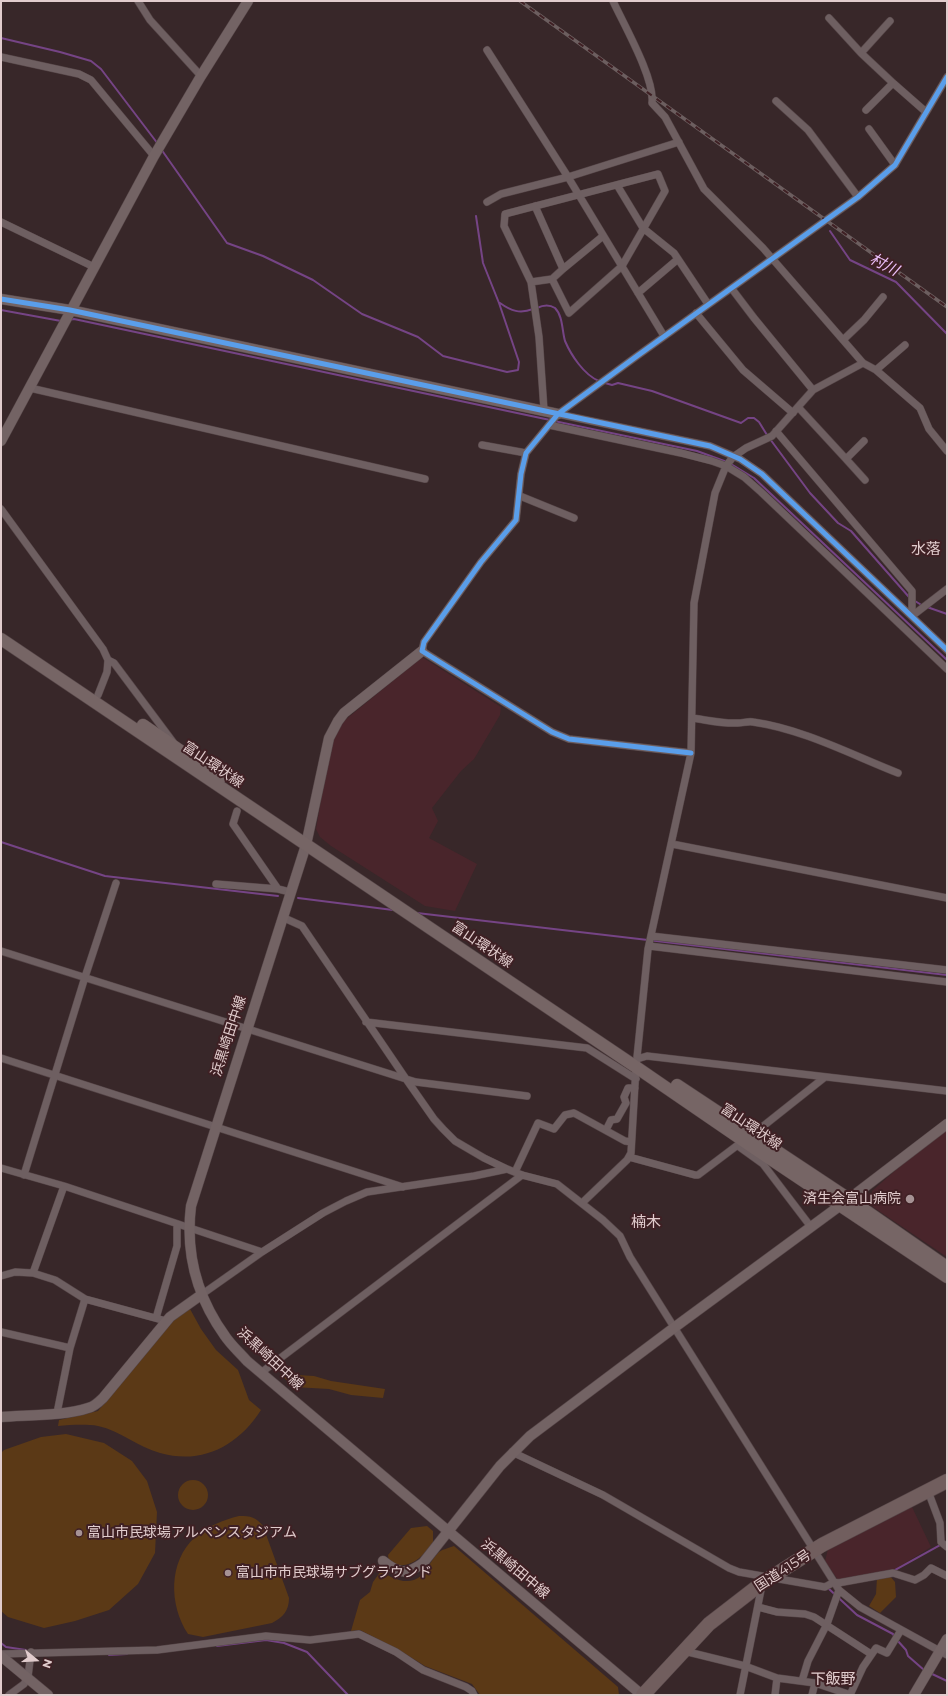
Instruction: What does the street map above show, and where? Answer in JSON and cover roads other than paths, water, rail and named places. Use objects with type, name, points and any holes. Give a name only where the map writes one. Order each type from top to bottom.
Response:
[{"type":"highway","name":"国道415号","points":[[642,1695],[709,1624],[767,1580],[813,1551],[947,1481]]},
{"type":"main road","name":"富山環状線","points":[[1,629],[178,749],[307,841]]},
{"type":"main road","name":"富山環状線","points":[[1,639],[307,841],[637,1063],[744,1140],[947,1267]]},
{"type":"main road","name":"富山環状線","points":[[844,1202],[947,1276]]},
{"type":"street","points":[[138,1],[150,20],[201,76]]},
{"type":"street","points":[[1,441],[154,156],[201,76],[248,1]]},
{"type":"street","points":[[614,1],[649,80],[653,96],[652,103],[665,118],[704,189],[772,259],[863,363],[876,370],[920,408],[929,429],[947,451]]},
{"type":"street","points":[[830,18],[861,53],[926,112]]},
{"type":"street","points":[[861,53],[890,21]]},
{"type":"street","points":[[487,50],[568,177],[664,336]]},
{"type":"street","points":[[1,57],[79,74],[91,80],[154,156]]},
{"type":"street","points":[[692,753],[569,739],[552,732],[422,651],[424,642],[481,562],[516,520],[520,496],[521,474],[526,453],[558,414],[708,304],[732,289],[858,197],[895,165],[947,77]]},
{"type":"street","points":[[866,110],[893,82]]},
{"type":"street","points":[[776,101],[808,130],[858,197]]},
{"type":"street","points":[[869,128],[895,165]]},
{"type":"street","points":[[487,202],[501,194],[568,177],[678,142]]},
{"type":"street","points":[[544,410],[539,337],[531,282],[504,226],[505,214],[658,174],[665,190],[622,266],[569,313],[552,279]]},
{"type":"street","points":[[617,184],[643,228],[674,253],[708,304]]},
{"type":"street","points":[[535,206],[564,269]]},
{"type":"street","points":[[1,222],[94,267]]},
{"type":"street","points":[[531,282],[552,279],[603,236]]},
{"type":"street","points":[[638,293],[678,259]]},
{"type":"street","points":[[732,289],[813,390]]},
{"type":"street","points":[[843,340],[884,298]]},
{"type":"street","points":[[1,299],[70,310],[710,446],[740,459],[762,474],[947,650]]},
{"type":"street","points":[[696,313],[743,370],[793,413]]},
{"type":"street","points":[[876,370],[906,345]]},
{"type":"street","points":[[582,1203],[629,1157],[634,1088],[649,946],[692,753],[694,603],[715,493],[726,466],[733,457],[746,448],[772,436],[813,390],[863,363]]},
{"type":"street","points":[[30,388],[425,479]]},
{"type":"street","points":[[798,407],[865,480]]},
{"type":"street","points":[[549,425],[680,453],[726,466],[744,477],[947,669]]},
{"type":"street","points":[[776,431],[912,591],[912,616]]},
{"type":"street","points":[[846,459],[864,441]]},
{"type":"street","points":[[482,445],[526,453]]},
{"type":"street","points":[[520,496],[574,518]]},
{"type":"street","points":[[1,509],[103,648],[108,660],[107,672],[98,695]]},
{"type":"street","points":[[912,616],[947,589]]},
{"type":"street","name":"浜黒崎田中線","points":[[422,651],[344,713],[332,730],[326,748],[307,841],[215,1126],[191,1206],[188,1227],[192,1261],[201,1295],[208,1310],[226,1337],[248,1361],[642,1695]]},
{"type":"street","points":[[108,660],[114,663],[178,749]]},
{"type":"street","points":[[692,718],[723,723],[752,722],[784,729],[841,749],[898,773]]},
{"type":"street","points":[[237,810],[233,824],[278,890]]},
{"type":"street","points":[[672,844],[947,898]]},
{"type":"street","points":[[24,1175],[85,977],[116,883]]},
{"type":"street","points":[[216,884],[290,892]]},
{"type":"street","points":[[282,917],[302,926],[366,1022],[434,1119],[456,1141],[506,1169],[518,1174],[557,1184],[582,1203],[620,1236],[630,1257],[675,1327],[813,1551],[839,1590],[860,1607],[943,1653]]},
{"type":"street","points":[[651,936],[947,970]]},
{"type":"street","points":[[649,946],[947,982]]},
{"type":"street","points":[[1,951],[416,1082],[527,1096]]},
{"type":"street","points":[[915,978],[917,967]]},
{"type":"street","points":[[366,1022],[587,1048],[636,1079]]},
{"type":"street","points":[[637,1063],[647,1056],[947,1091]]},
{"type":"street","points":[[1,1058],[403,1187]]},
{"type":"street","points":[[629,1157],[694,1176],[744,1140],[825,1077]]},
{"type":"street","points":[[606,1130],[611,1120],[617,1119],[626,1103],[624,1097],[628,1088],[634,1088]]},
{"type":"street","points":[[262,1372],[518,1174],[538,1124],[554,1129],[566,1115],[574,1113],[625,1141],[631,1142]]},
{"type":"street","points":[[383,1561],[392,1569],[403,1572],[413,1570],[423,1563],[512,1452],[530,1436],[947,1124]]},
{"type":"street","points":[[744,1140],[811,1227]]},
{"type":"street","points":[[1,1168],[64,1186],[262,1252]]},
{"type":"street","points":[[1,1276],[15,1272],[33,1273],[55,1280],[85,1299],[161,1320],[170,1317],[262,1252],[323,1213],[366,1192],[474,1176],[506,1169]]},
{"type":"street","points":[[33,1273],[64,1186]]},
{"type":"street","points":[[1,1417],[57,1413],[88,1408],[95,1405],[103,1398],[161,1320],[177,1246],[178,1224]]},
{"type":"street","points":[[57,1413],[70,1348],[85,1299]]},
{"type":"street","points":[[1,1332],[70,1348]]},
{"type":"street","points":[[512,1452],[603,1494],[729,1568],[767,1580],[826,1587],[834,1582],[838,1583],[893,1573],[915,1580],[924,1575],[931,1568],[947,1576]]},
{"type":"street","points":[[928,1491],[940,1522],[942,1542],[947,1547]]},
{"type":"street","points":[[740,1695],[758,1607],[767,1580]]},
{"type":"street","points":[[802,1681],[808,1661],[827,1624],[839,1590]]},
{"type":"street","points":[[758,1607],[777,1612],[805,1614],[814,1617],[827,1624],[871,1654]]},
{"type":"street","points":[[684,1651],[745,1666],[777,1678],[816,1683],[850,1695],[871,1654],[876,1648],[887,1653],[901,1630]]},
{"type":"street","points":[[1,1655],[31,1652],[156,1650],[266,1636],[310,1640],[359,1634],[396,1652],[423,1670],[466,1686],[474,1695]]},
{"type":"street","points":[[914,1695],[943,1653],[947,1639]]},
{"type":"street","points":[[9,1695],[24,1684],[28,1677],[31,1652]]},
{"type":"street","points":[[1,1655],[48,1695]]},
{"type":"street","points":[[774,1695],[777,1678]]},
{"type":"street","points":[[812,1695],[816,1683]]},
{"type":"waterway","points":[[1,38],[91,61],[101,69],[158,144]]},
{"type":"waterway","points":[[161,149],[227,243],[263,256],[313,280],[362,314],[418,337],[443,356],[507,372],[518,370],[519,362],[499,303],[483,263],[476,216]]},
{"type":"waterway","name":"村川","points":[[830,231],[850,260],[896,282],[947,334]]},
{"type":"waterway","points":[[500,303],[516,311],[528,311],[533,309]]},
{"type":"waterway","points":[[537,308],[546,305],[555,308],[558,311],[565,341],[571,352],[583,369],[599,381]]},
{"type":"waterway","points":[[1,310],[61,321]]},
{"type":"waterway","points":[[69,320],[74,319],[550,420]]},
{"type":"waterway","points":[[605,383],[612,385],[618,383],[652,391],[741,423],[748,418],[754,418],[759,422],[767,435]]},
{"type":"waterway","points":[[554,421],[697,451],[727,462]]},
{"type":"waterway","points":[[770,439],[810,493],[838,523],[851,531],[909,597]]},
{"type":"waterway","points":[[731,464],[754,478],[947,660]]},
{"type":"waterway","points":[[915,601],[923,606]]},
{"type":"waterway","points":[[927,607],[947,614]]},
{"type":"waterway","points":[[1,842],[105,876],[278,896]]},
{"type":"waterway","points":[[298,898],[393,910]]},
{"type":"waterway","points":[[417,913],[947,975]]},
{"type":"waterway","points":[[893,1571],[940,1545]]},
{"type":"waterway","points":[[828,1588],[857,1615],[893,1634],[894,1636]]},
{"type":"waterway","points":[[217,1646],[266,1640],[284,1643],[307,1652],[348,1695]]},
{"type":"waterway","points":[[897,1640],[906,1650],[908,1656],[924,1670]]},
{"type":"waterway","points":[[1,1643],[6,1647],[26,1650]]},
{"type":"waterway","points":[[109,1655],[127,1654]]},
{"type":"waterway","points":[[930,1673],[947,1681]]},
{"type":"railway","points":[[520,1],[947,307]]},
{"type":"place","name":"済生会富山病院","points":[[910,1199]]},
{"type":"place","name":"富山市民球場アルペンスタジアム","points":[[79,1533]]},
{"type":"place","name":"富山市市民球場サブグラウンド","points":[[228,1573]]},
{"type":"district","name":"水落","points":[[926,550]]},
{"type":"district","name":"楠木","points":[[646,1223]]},
{"type":"district","name":"下飯野","points":[[833,1680]]}]
